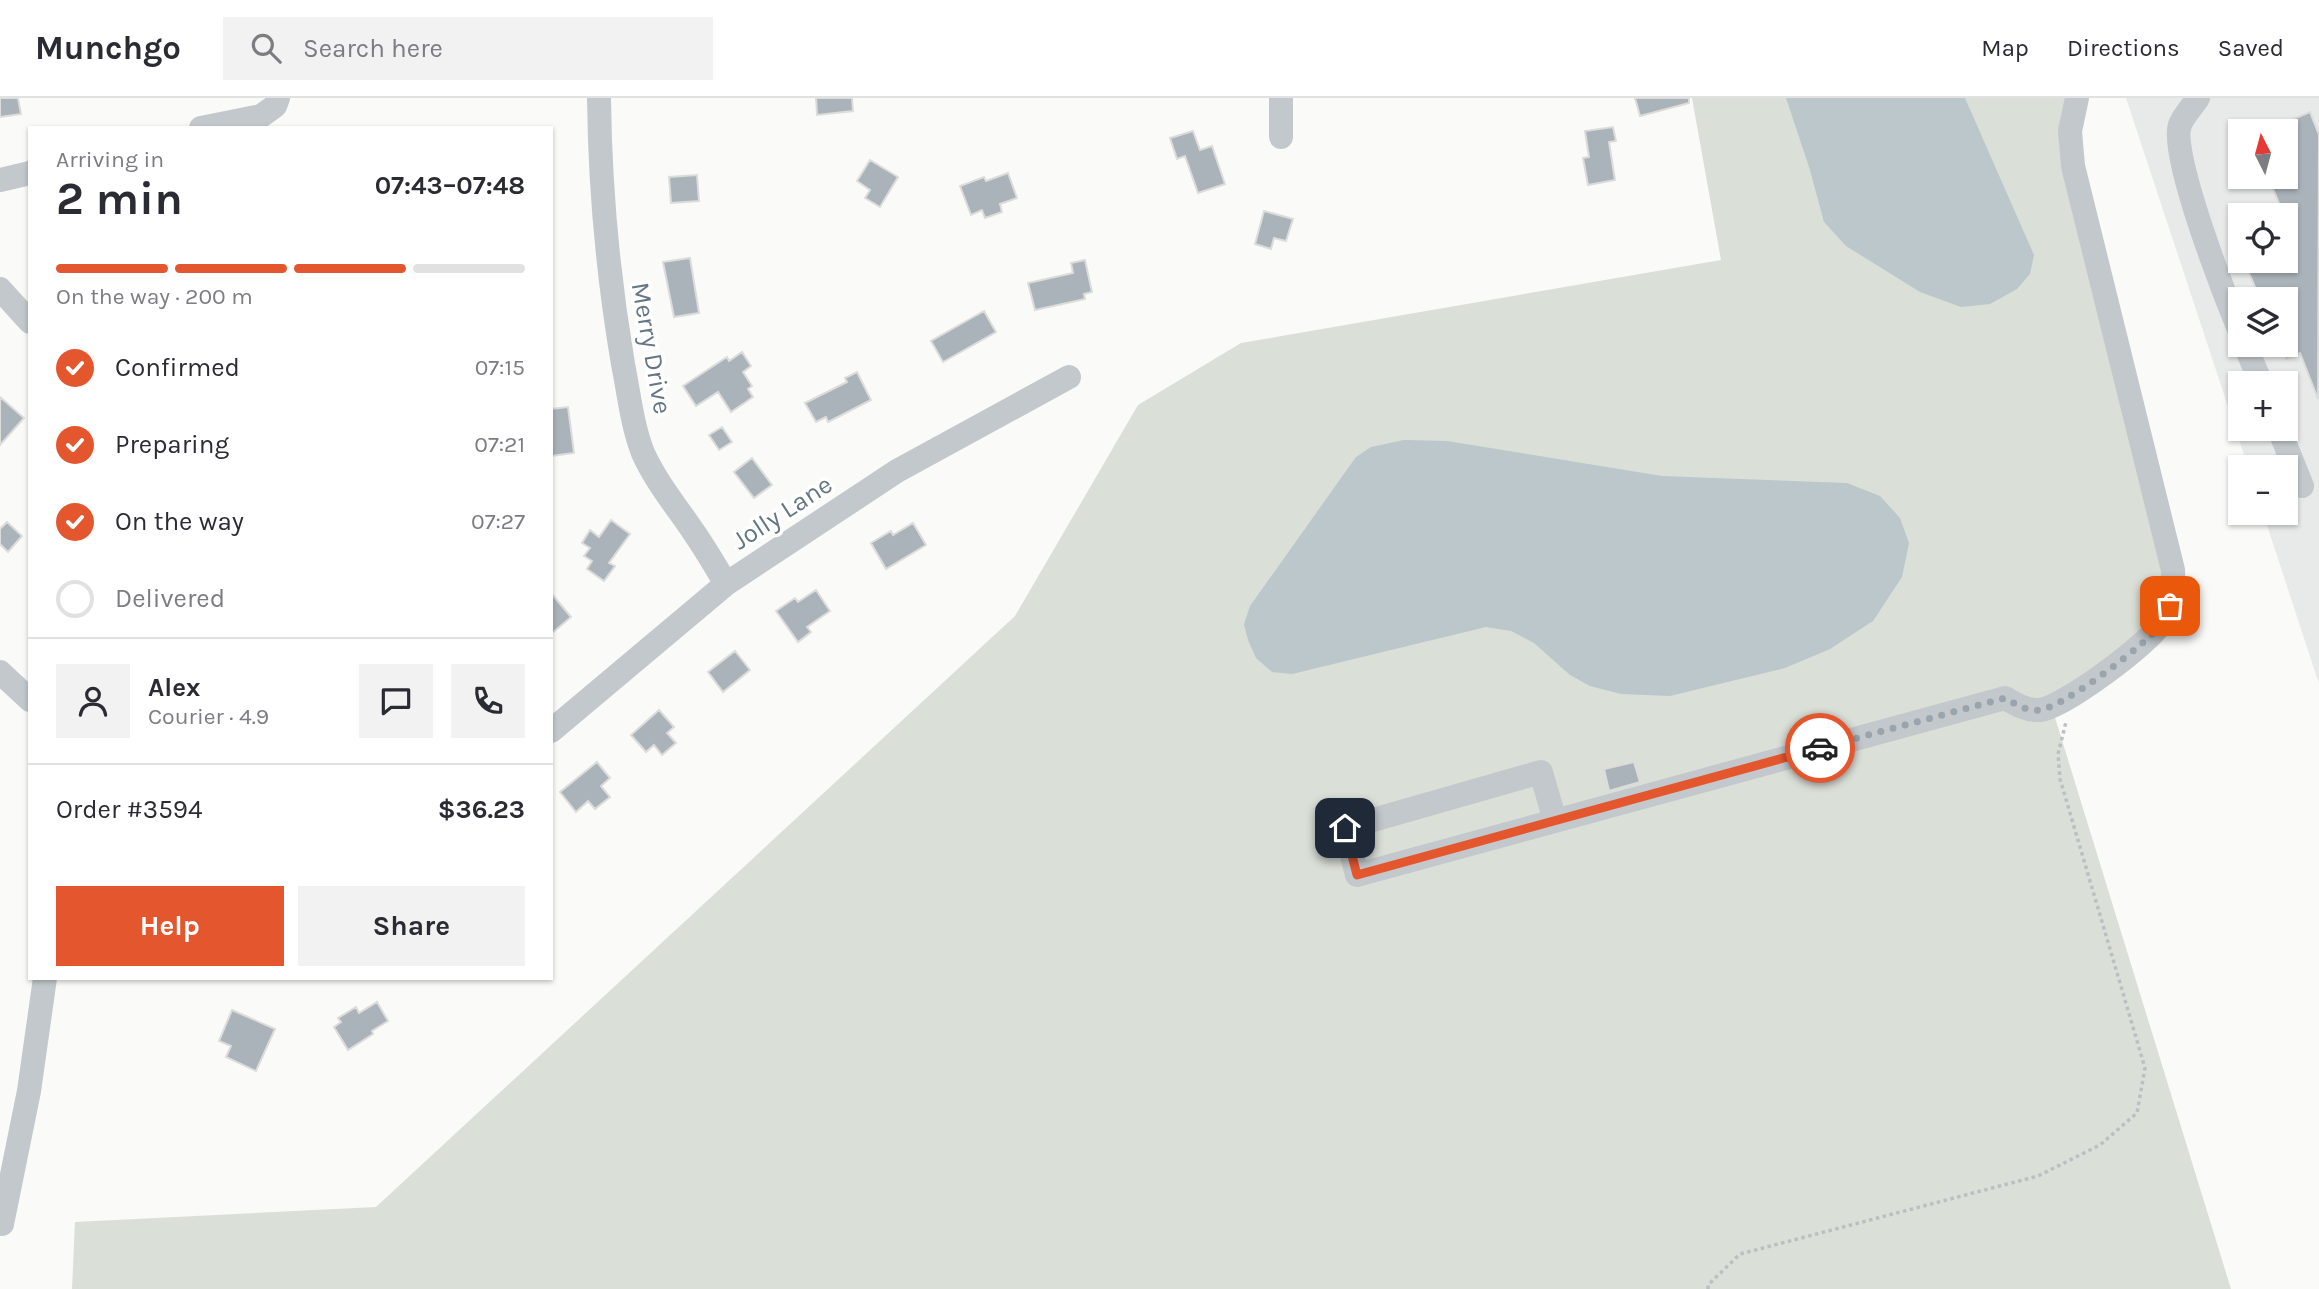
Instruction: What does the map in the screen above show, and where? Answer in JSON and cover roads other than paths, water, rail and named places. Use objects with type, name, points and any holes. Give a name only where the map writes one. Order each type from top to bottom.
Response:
[{"type":"street","points":[[211,126],[261,116],[275,106],[278,98]]},
{"type":"street","name":"Merry Drive","points":[[599,98],[606,241],[614,309],[634,425],[643,453],[656,478],[697,536],[726,584]]},
{"type":"street","points":[[1281,98],[1281,137]]},
{"type":"street","points":[[1555,821],[1541,772],[1345,828],[1357,875],[1555,821],[2005,698],[2023,708],[2038,710],[2056,706],[2073,696],[2162,624],[2170,606],[2174,570],[2073,166],[2070,131],[2077,98]]},
{"type":"street","points":[[2198,98],[2179,125],[2178,146],[2213,263],[2228,301]]},
{"type":"street","points":[[0,180],[28,173]]},
{"type":"street","points":[[0,289],[28,321]]},
{"type":"street","name":"Jolly Lane","points":[[553,729],[726,584],[897,471],[1069,377]]},
{"type":"street","points":[[2284,441],[2302,486]]},
{"type":"street","points":[[0,672],[28,698]]},
{"type":"street","points":[[2,1224],[29,1091],[45,980]]}]
